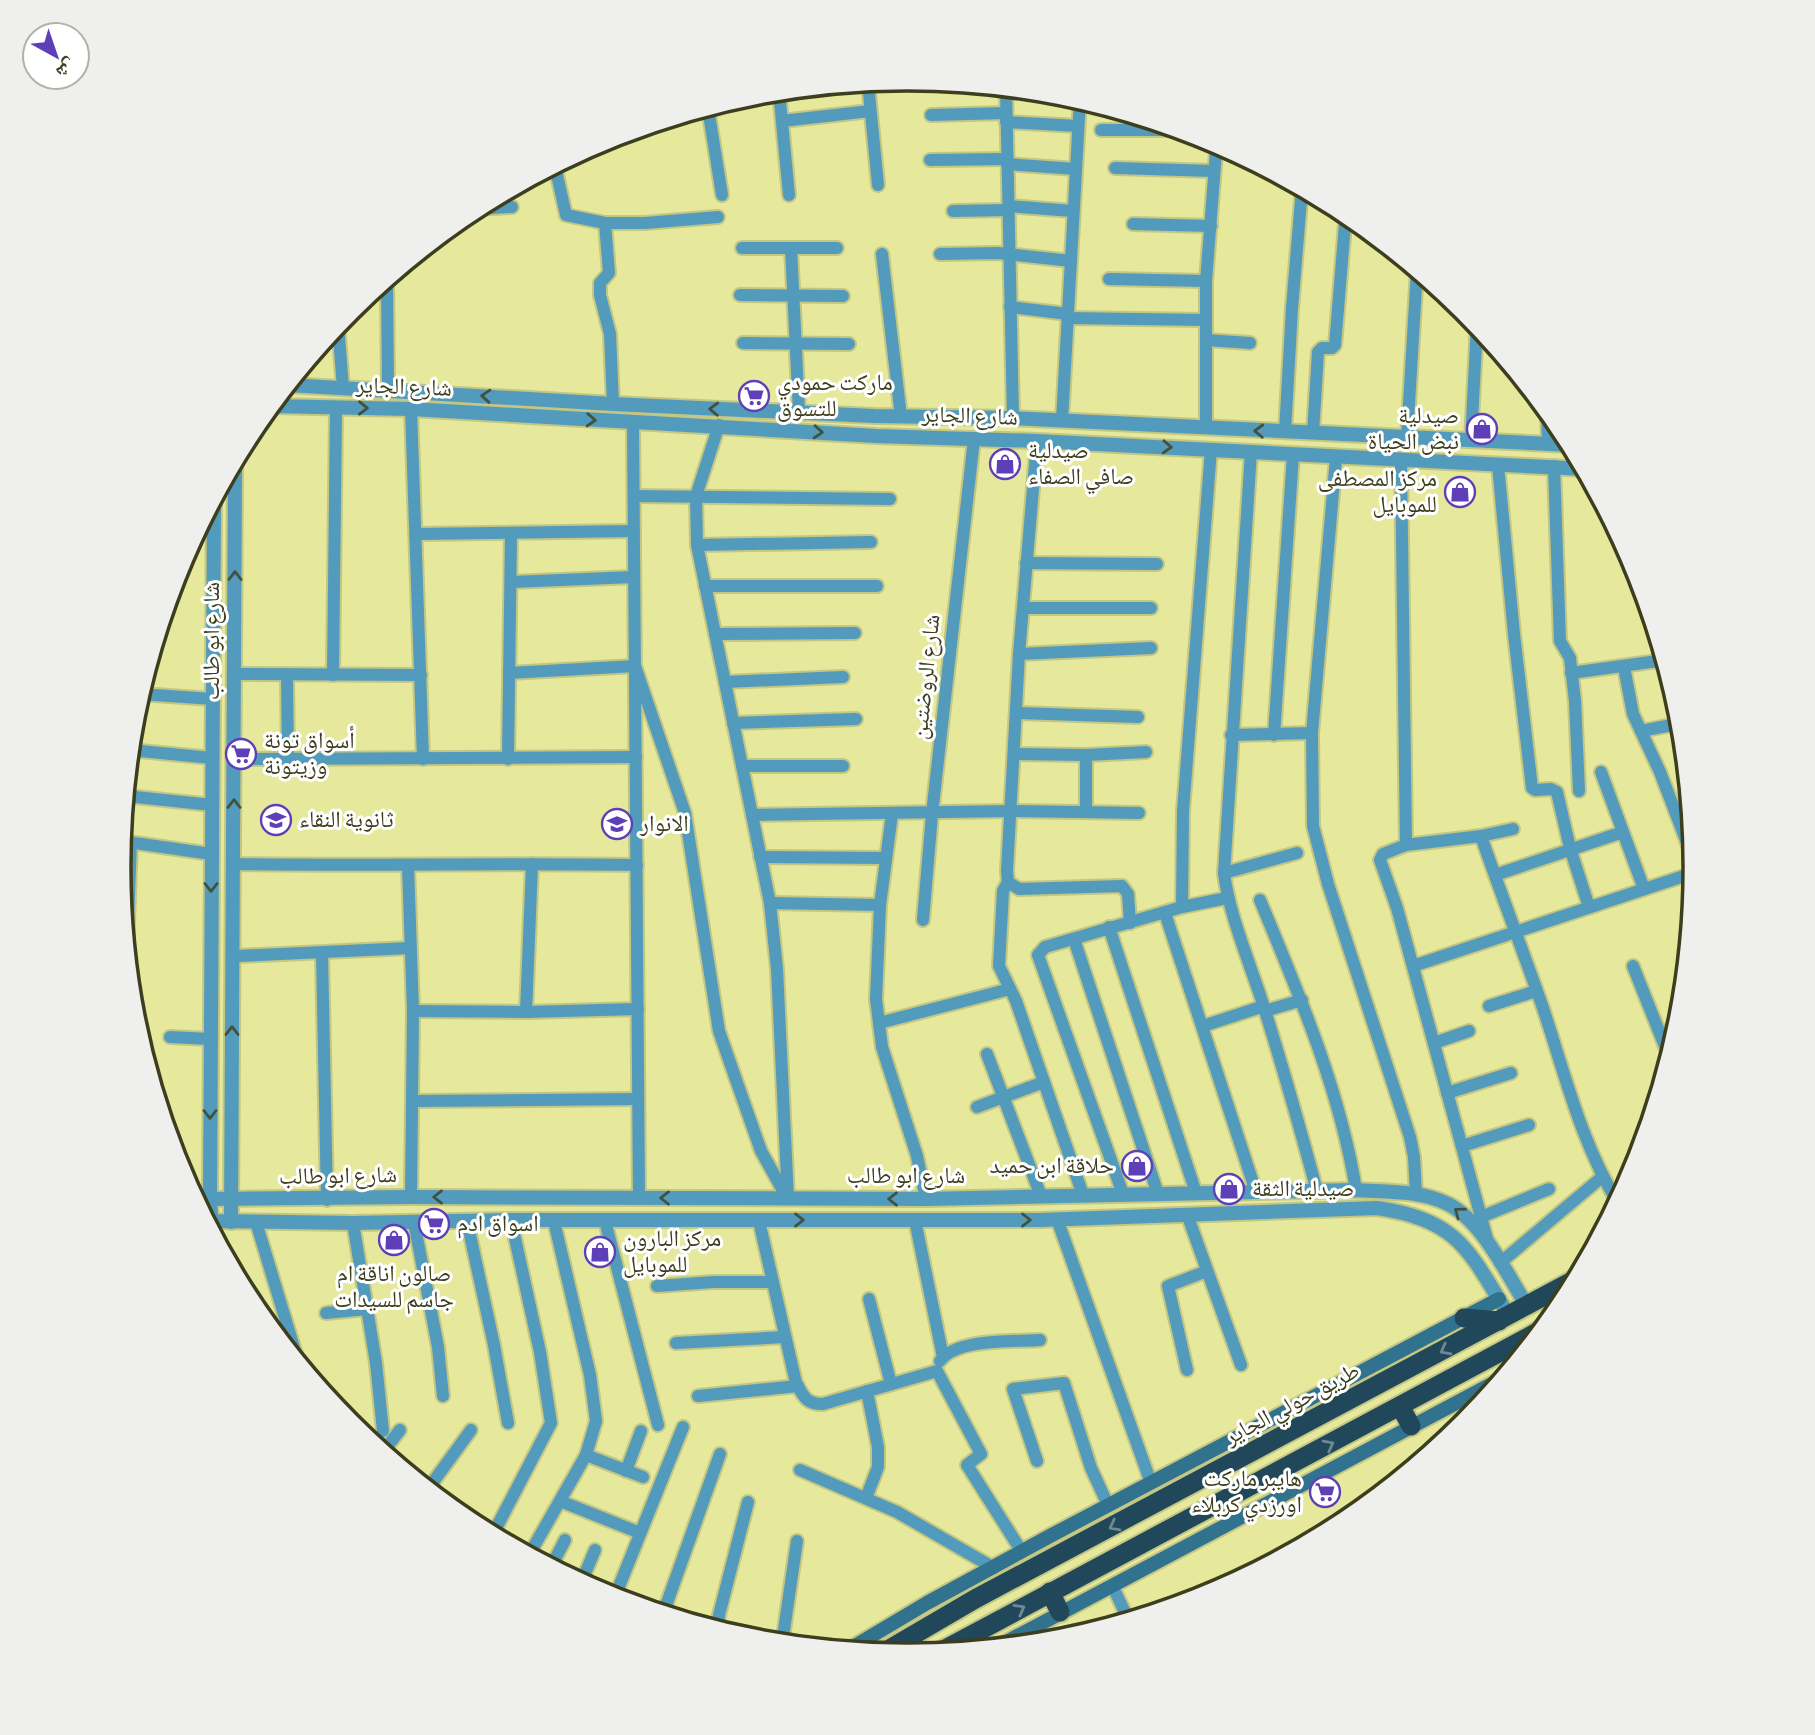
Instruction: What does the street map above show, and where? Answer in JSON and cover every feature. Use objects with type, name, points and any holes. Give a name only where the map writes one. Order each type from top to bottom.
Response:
[{"type":"highway","name":"طريق حولي الجاير","points":[[898,1644],[942,1617],[1158,1502],[1502,1312],[1527,1306],[1560,1288]]},
{"type":"highway","points":[[1464,1318],[1502,1312]]},
{"type":"highway","points":[[958,1642],[1525,1339]]},
{"type":"highway","points":[[1401,1406],[1411,1426]]},
{"type":"highway","points":[[1151,1483],[1158,1502]]},
{"type":"highway","points":[[1050,1592],[1060,1612]]},
{"type":"main road","points":[[861,1642],[927,1603],[1108,1505],[1464,1318]]},
{"type":"main road","points":[[1017,1636],[1482,1389]]},
{"type":"street","points":[[869,93],[878,185]]},
{"type":"street","points":[[1006,98],[1013,418]]},
{"type":"street","points":[[780,102],[789,195]]},
{"type":"street","points":[[782,121],[870,111]]},
{"type":"street","points":[[1062,420],[1079,111]]},
{"type":"street","points":[[931,115],[1006,117],[1078,126]]},
{"type":"street","points":[[709,116],[722,195]]},
{"type":"street","points":[[1101,130],[1150,130]]},
{"type":"street","points":[[1206,428],[1206,281],[1215,154]]},
{"type":"street","points":[[930,160],[1007,161],[1076,169]]},
{"type":"street","points":[[1115,168],[1214,171]]},
{"type":"street","points":[[557,175],[566,215],[605,223],[645,223],[718,217]]},
{"type":"street","points":[[1285,432],[1301,198]]},
{"type":"street","points":[[499,208],[512,207]]},
{"type":"street","points":[[953,211],[1008,208],[1073,211]]},
{"type":"street","points":[[605,223],[610,273],[600,283],[600,295],[610,334],[613,404]]},
{"type":"street","points":[[1133,224],[1210,226]]},
{"type":"street","points":[[1312,433],[1318,352],[1322,348],[1332,348],[1335,345],[1345,226]]},
{"type":"street","points":[[742,248],[837,248]]},
{"type":"street","points":[[791,248],[799,412]]},
{"type":"street","points":[[940,254],[998,253],[1071,261]]},
{"type":"street","points":[[882,254],[901,417]]},
{"type":"street","points":[[1110,279],[1206,281]]},
{"type":"street","points":[[1407,437],[1416,282]]},
{"type":"street","points":[[387,292],[388,389]]},
{"type":"street","points":[[740,296],[843,296]]},
{"type":"street","points":[[1010,307],[1068,316],[1206,320]]},
{"type":"street","points":[[339,339],[343,388]]},
{"type":"street","points":[[1471,440],[1476,339]]},
{"type":"street","points":[[1206,340],[1250,343]]},
{"type":"street","points":[[743,343],[849,344]]},
{"type":"street","name":"شارع الجاير","points":[[299,386],[613,404],[901,417],[1062,420],[1558,444]]},
{"type":"street","name":"شارع الجاير","points":[[283,406],[411,409],[876,436],[1037,440],[1336,458],[1573,468]]},
{"type":"street","points":[[333,675],[336,408]]},
{"type":"street","points":[[411,409],[423,759]]},
{"type":"street","points":[[874,416],[876,436]]},
{"type":"street","points":[[633,422],[639,1198]]},
{"type":"street","points":[[719,425],[696,496],[697,545],[770,903],[777,969],[788,1199]]},
{"type":"street","points":[[1548,428],[1548,443]]},
{"type":"street","name":"شارع الروضتين","points":[[923,920],[932,814],[974,439]]},
{"type":"street","points":[[1037,440],[1019,654],[1006,871],[1008,882],[1003,891],[999,966],[1010,989],[1083,1195]]},
{"type":"street","points":[[1182,908],[1183,811],[1210,449]]},
{"type":"street","points":[[1251,451],[1224,873],[1227,898],[1265,1009],[1317,1191]]},
{"type":"street","points":[[1274,735],[1293,455]]},
{"type":"street","points":[[1336,458],[1312,733],[1313,826],[1328,884],[1410,1138],[1416,1194]]},
{"type":"street","points":[[1401,460],[1406,845]]},
{"type":"street","points":[[1498,465],[1532,788],[1557,792],[1570,848],[1589,907]]},
{"type":"street","points":[[1554,466],[1560,641],[1570,658],[1579,791]]},
{"type":"street","name":"شارع ابو طالب","points":[[229,490],[234,674],[231,1222]]},
{"type":"street","points":[[634,496],[890,499]]},
{"type":"street","name":"شارع ابو طالب","points":[[208,1205],[214,519]]},
{"type":"street","points":[[416,534],[634,531]]},
{"type":"street","points":[[508,759],[511,533]]},
{"type":"street","points":[[697,545],[871,542]]},
{"type":"street","points":[[1026,563],[1157,564]]},
{"type":"street","points":[[510,582],[635,577]]},
{"type":"street","points":[[705,586],[877,586]]},
{"type":"street","points":[[1023,608],[1151,608]]},
{"type":"street","points":[[715,634],[855,633]]},
{"type":"street","points":[[1019,654],[1151,648]]},
{"type":"street","points":[[1571,673],[1656,661]]},
{"type":"street","points":[[509,673],[635,666]]},
{"type":"street","points":[[635,666],[685,813],[719,1031],[761,1152],[788,1199]]},
{"type":"street","points":[[1624,667],[1633,714],[1683,833]]},
{"type":"street","points":[[234,674],[421,675]]},
{"type":"street","points":[[287,675],[288,761]]},
{"type":"street","points":[[725,682],[843,677]]},
{"type":"street","points":[[151,695],[213,699]]},
{"type":"street","points":[[1017,713],[1138,717]]},
{"type":"street","points":[[733,723],[856,719]]},
{"type":"street","points":[[1641,731],[1670,725]]},
{"type":"street","points":[[1231,736],[1312,733]]},
{"type":"street","points":[[140,751],[212,758]]},
{"type":"street","points":[[1015,754],[1146,752]]},
{"type":"street","points":[[1086,755],[1086,812]]},
{"type":"street","points":[[234,759],[288,761],[636,757]]},
{"type":"street","points":[[742,765],[843,766]]},
{"type":"street","points":[[1601,772],[1644,889]]},
{"type":"street","points":[[135,797],[212,805]]},
{"type":"street","points":[[752,815],[1011,811],[1139,813]]},
{"type":"street","points":[[892,814],[880,905],[876,999],[882,1047],[917,1156],[926,1199]]},
{"type":"street","points":[[1489,1246],[1397,908],[1380,860],[1382,854],[1406,845],[1481,836],[1513,829]]},
{"type":"street","points":[[1495,875],[1623,832]]},
{"type":"street","points":[[1481,836],[1574,1109],[1602,1177],[1612,1193]]},
{"type":"street","points":[[132,843],[211,854]]},
{"type":"street","points":[[1224,873],[1297,853]]},
{"type":"street","points":[[761,857],[886,858]]},
{"type":"street","points":[[526,1012],[532,863]]},
{"type":"street","points":[[233,864],[637,865]]},
{"type":"street","points":[[408,866],[413,1011],[411,1197]]},
{"type":"street","points":[[1413,966],[1684,876]]},
{"type":"street","points":[[1008,882],[1019,889],[1122,886],[1128,894],[1130,923]]},
{"type":"street","points":[[1123,1194],[1038,955],[1045,947],[1109,927],[1227,898]]},
{"type":"street","points":[[1260,900],[1302,1000],[1350,1150],[1356,1190]]},
{"type":"street","points":[[770,903],[880,905]]},
{"type":"street","points":[[1166,913],[1256,1192]]},
{"type":"street","points":[[1109,927],[1196,1193]]},
{"type":"street","points":[[1074,939],[1158,1194]]},
{"type":"street","points":[[237,956],[410,948]]},
{"type":"street","points":[[322,954],[327,1200]]},
{"type":"street","points":[[1633,966],[1664,1043]]},
{"type":"street","points":[[879,1023],[1010,989]]},
{"type":"street","points":[[1489,1006],[1536,991]]},
{"type":"street","points":[[1203,1026],[1302,1000]]},
{"type":"street","points":[[413,1011],[638,1009]]},
{"type":"street","points":[[1434,1043],[1469,1031]]},
{"type":"street","points":[[170,1037],[211,1040]]},
{"type":"street","points":[[987,1054],[1041,1196]]},
{"type":"street","points":[[1447,1093],[1511,1073]]},
{"type":"street","points":[[977,1107],[1044,1082]]},
{"type":"street","points":[[210,1087],[232,1086]]},
{"type":"street","points":[[413,1101],[638,1099]]},
{"type":"street","points":[[1462,1146],[1529,1125]]},
{"type":"street","points":[[1488,1281],[1498,1278],[1503,1267],[1602,1177]]},
{"type":"street","points":[[1481,1217],[1549,1189]]},
{"type":"street","name":"شارع ابو طالب","points":[[231,1200],[411,1197],[926,1199],[1356,1190],[1416,1194],[1456,1209],[1475,1226],[1527,1306]]},
{"type":"street","points":[[854,1199],[855,1220]]},
{"type":"street","points":[[210,1209],[231,1200]]},
{"type":"street","name":"شارع ابو طالب","points":[[216,1221],[353,1223],[511,1220],[1057,1219],[1377,1208],[1404,1212],[1437,1224],[1458,1239],[1488,1281],[1502,1312]]},
{"type":"street","points":[[1187,1214],[1241,1365]]},
{"type":"street","points":[[1057,1219],[1151,1483]]},
{"type":"street","points":[[497,1526],[551,1423],[540,1352],[511,1220]]},
{"type":"street","points":[[915,1220],[943,1357],[937,1371]]},
{"type":"street","points":[[467,1221],[508,1423]]},
{"type":"street","points":[[533,1548],[586,1455],[596,1421],[590,1375],[554,1221]]},
{"type":"street","points":[[605,1221],[658,1425]]},
{"type":"street","points":[[759,1221],[785,1337],[798,1386],[804,1398],[812,1404],[823,1404],[937,1371]]},
{"type":"street","points":[[256,1222],[292,1341]]},
{"type":"street","points":[[414,1222],[438,1347],[443,1396]]},
{"type":"street","points":[[353,1223],[383,1432]]},
{"type":"street","points":[[1187,1370],[1168,1286],[1207,1270]]},
{"type":"street","points":[[657,1286],[773,1282]]},
{"type":"street","points":[[869,1299],[891,1384]]},
{"type":"street","points":[[326,1313],[367,1308]]},
{"type":"street","points":[[676,1343],[785,1337]]},
{"type":"street","points":[[943,1357],[966,1345],[1040,1339]]},
{"type":"street","points":[[937,1371],[981,1454],[967,1465],[1022,1552]]},
{"type":"street","points":[[1037,1461],[1013,1389],[1064,1383],[1091,1468],[1108,1505]]},
{"type":"street","points":[[698,1396],[798,1386]]},
{"type":"street","points":[[866,1498],[878,1467],[878,1447],[867,1391]]},
{"type":"street","points":[[618,1588],[684,1427]]},
{"type":"street","points":[[389,1445],[400,1430]]},
{"type":"street","points":[[433,1482],[471,1430]]},
{"type":"street","points":[[626,1471],[641,1431]]},
{"type":"street","points":[[666,1605],[720,1454]]},
{"type":"street","points":[[586,1455],[643,1477]]},
{"type":"street","points":[[800,1469],[897,1512],[994,1568]]},
{"type":"street","points":[[560,1501],[640,1533]]},
{"type":"street","points":[[719,1621],[748,1502]]},
{"type":"street","points":[[555,1559],[565,1540]]},
{"type":"street","points":[[784,1633],[797,1541]]},
{"type":"street","points":[[585,1574],[595,1550]]},
{"type":"street","points":[[1112,1585],[1125,1613]]},
{"type":"place","name":"ماركت حمودي للتسوق","points":[[754,396]]},
{"type":"place","name":"صيدلية نبض الحياة","points":[[1482,429]]},
{"type":"place","name":"صيدلية صافي الصفاء","points":[[1005,464]]},
{"type":"place","name":"مركز المصطفى للموبايل","points":[[1460,492]]},
{"type":"place","name":"أسواق تونة وزيتونة","points":[[241,754]]},
{"type":"place","name":"ثانوية النقاء","points":[[276,820]]},
{"type":"place","name":"الانوار","points":[[617,824]]},
{"type":"place","name":"حلاقة ابن حميد","points":[[1137,1166]]},
{"type":"place","name":"صيدلية الثقة","points":[[1229,1189]]},
{"type":"place","name":"اسواق ادم","points":[[434,1224]]},
{"type":"place","name":"صالون اناقة ام جاسم للسيدات","points":[[394,1240]]},
{"type":"place","name":"مركز البارون للموبايل","points":[[600,1252]]},
{"type":"place","name":"هايبر ماركت اورزدي كربلاء","points":[[1325,1492]]}]
